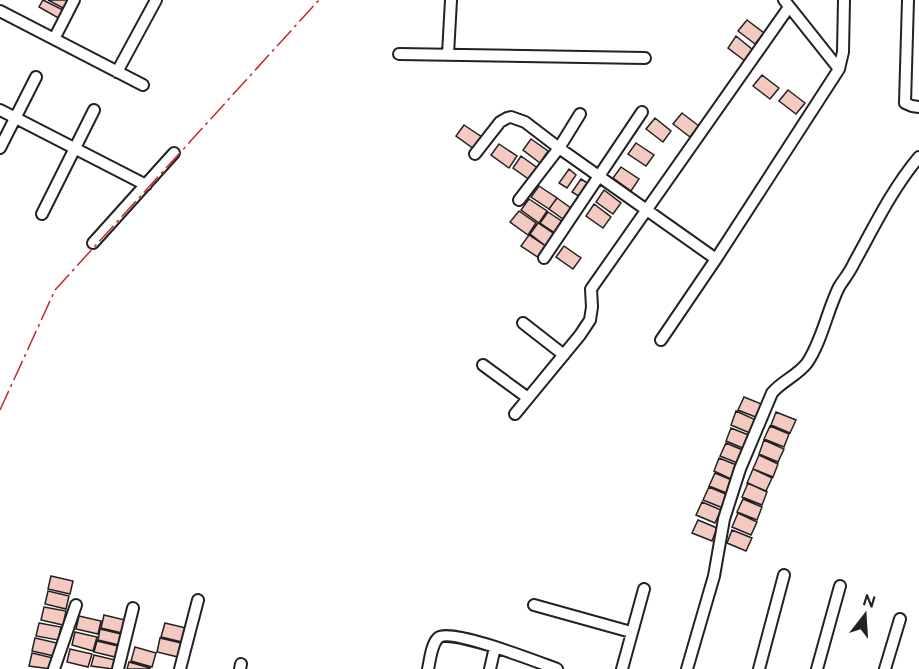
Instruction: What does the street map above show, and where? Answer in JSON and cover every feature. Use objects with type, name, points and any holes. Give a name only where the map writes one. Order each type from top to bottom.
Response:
[{"type":"street","points":[[54,39],[74,0]]},
{"type":"street","points":[[117,72],[156,0]]},
{"type":"street","points":[[448,54],[452,0]]},
{"type":"street","points":[[661,340],[838,69],[843,52],[844,0]]},
{"type":"street","points":[[908,0],[905,103],[919,107]]},
{"type":"street","points":[[515,414],[590,320],[591,289],[648,211],[786,3],[838,69]]},
{"type":"street","points":[[0,11],[143,85]]},
{"type":"street","points":[[399,54],[645,58]]},
{"type":"street","points":[[0,148],[36,77]]},
{"type":"street","points":[[0,110],[146,185]]},
{"type":"street","points":[[42,214],[94,110]]},
{"type":"street","points":[[544,258],[642,112]]},
{"type":"street","points":[[519,200],[559,148],[580,114]]},
{"type":"street","points":[[474,154],[500,122],[510,117],[525,122],[716,259]]},
{"type":"street","points":[[93,243],[174,153]]},
{"type":"street","points":[[687,669],[714,576],[724,519],[740,469],[772,393],[806,364],[839,286],[853,266],[873,226],[919,157]]},
{"type":"street","points":[[523,323],[564,355]]},
{"type":"street","points":[[483,365],[528,398]]},
{"type":"street","points":[[759,669],[784,575]]},
{"type":"street","points":[[817,669],[840,586]]},
{"type":"street","points":[[622,669],[644,589]]},
{"type":"street","points":[[180,669],[198,600]]},
{"type":"street","points":[[54,669],[76,605]]},
{"type":"street","points":[[534,606],[631,632]]},
{"type":"street","points":[[118,669],[133,608]]},
{"type":"street","points":[[885,669],[900,619]]},
{"type":"street","points":[[428,669],[434,645],[438,638],[444,636],[495,647],[557,669]]},
{"type":"street","points":[[490,669],[495,647]]},
{"type":"building","points":[[43,0],[65,11],[60,19],[39,7]]},
{"type":"building","points":[[48,0],[66,0],[69,1],[65,9]]},
{"type":"building","points":[[747,20],[764,33],[755,44],[738,31]]},
{"type":"building","points":[[736,36],[753,50],[745,61],[728,48]]},
{"type":"building","points":[[762,75],[779,88],[770,99],[753,86]]},
{"type":"building","points":[[788,90],[805,103],[796,114],[779,101]]},
{"type":"building","points":[[682,113],[699,126],[690,137],[673,124]]},
{"type":"building","points":[[655,118],[671,131],[663,142],[646,129]]},
{"type":"building","points":[[464,125],[482,137],[474,149],[456,136]]},
{"type":"building","points":[[531,139],[548,151],[540,163],[523,150]]},
{"type":"building","points":[[636,143],[654,155],[646,166],[628,154]]},
{"type":"building","points":[[499,144],[517,156],[509,168],[491,155]]},
{"type":"building","points":[[521,156],[539,169],[530,180],[513,168]]},
{"type":"building","points":[[621,167],[639,179],[631,191],[613,178]]},
{"type":"building","points":[[569,169],[576,175],[567,188],[559,183]]},
{"type":"building","points":[[581,179],[589,184],[580,197],[572,192]]},
{"type":"building","points":[[539,186],[557,198],[549,209],[531,197]]},
{"type":"building","points":[[604,190],[621,203],[613,214],[596,202]]},
{"type":"building","points":[[557,198],[575,211],[567,222],[549,209]]},
{"type":"building","points":[[529,199],[547,211],[539,223],[521,210]]},
{"type":"building","points":[[594,204],[611,217],[603,228],[586,216]]},
{"type":"building","points":[[519,211],[536,223],[528,235],[510,222]]},
{"type":"building","points":[[548,212],[566,224],[558,235],[540,223]]},
{"type":"building","points":[[538,223],[556,235],[547,247],[530,234]]},
{"type":"building","points":[[529,235],[547,247],[539,258],[521,246]]},
{"type":"building","points":[[564,246],[581,258],[573,269],[556,257]]},
{"type":"building","points":[[744,397],[764,405],[758,418],[738,410]]},
{"type":"building","points":[[736,411],[756,420],[750,433],[731,425]]},
{"type":"building","points":[[776,412],[796,420],[790,433],[771,425]]},
{"type":"building","points":[[770,426],[789,434],[784,447],[764,439]]},
{"type":"building","points":[[731,428],[751,436],[745,449],[726,441]]},
{"type":"building","points":[[764,440],[784,449],[778,462],[759,454]]},
{"type":"building","points":[[726,443],[745,451],[740,464],[720,456]]},
{"type":"building","points":[[759,455],[778,464],[773,477],[753,469]]},
{"type":"building","points":[[719,458],[739,466],[733,480],[714,471]]},
{"type":"building","points":[[753,469],[772,478],[766,491],[747,483]]},
{"type":"building","points":[[715,473],[734,481],[729,494],[709,486]]},
{"type":"building","points":[[748,483],[767,492],[762,505],[742,497]]},
{"type":"building","points":[[709,487],[728,495],[723,508],[703,500]]},
{"type":"building","points":[[743,499],[762,507],[757,520],[737,512]]},
{"type":"building","points":[[702,502],[721,510],[715,523],[696,515]]},
{"type":"building","points":[[738,513],[757,522],[751,535],[732,527]]},
{"type":"building","points":[[698,520],[717,528],[712,541],[692,533]]},
{"type":"building","points":[[732,530],[752,538],[746,551],[727,543]]},
{"type":"building","points":[[51,576],[73,581],[70,594],[48,589]]},
{"type":"building","points":[[48,591],[69,596],[66,609],[45,604]]},
{"type":"building","points":[[44,607],[66,611],[63,625],[41,620]]},
{"type":"building","points":[[104,615],[125,620],[122,633],[101,628]]},
{"type":"building","points":[[79,616],[101,621],[98,634],[76,629]]},
{"type":"building","points":[[39,623],[61,627],[58,640],[36,636]]},
{"type":"building","points":[[165,623],[186,628],[182,642],[161,637]]},
{"type":"building","points":[[100,629],[121,634],[119,645],[98,640]]},
{"type":"building","points":[[75,632],[97,637],[93,651],[72,645]]},
{"type":"building","points":[[35,638],[57,643],[54,656],[32,651]]},
{"type":"building","points":[[160,638],[181,643],[178,657],[157,652]]},
{"type":"building","points":[[97,641],[118,646],[115,657],[94,652]]},
{"type":"building","points":[[135,647],[156,653],[152,667],[131,661]]},
{"type":"building","points":[[70,649],[92,654],[88,667],[67,662]]},
{"type":"building","points":[[32,653],[53,658],[51,669],[29,666]]},
{"type":"building","points":[[94,655],[115,660],[113,669],[91,666]]},
{"type":"building","points":[[129,662],[150,668],[150,669],[127,669]]},
{"type":"power","points":[[0,410],[55,290],[319,0]]}]
